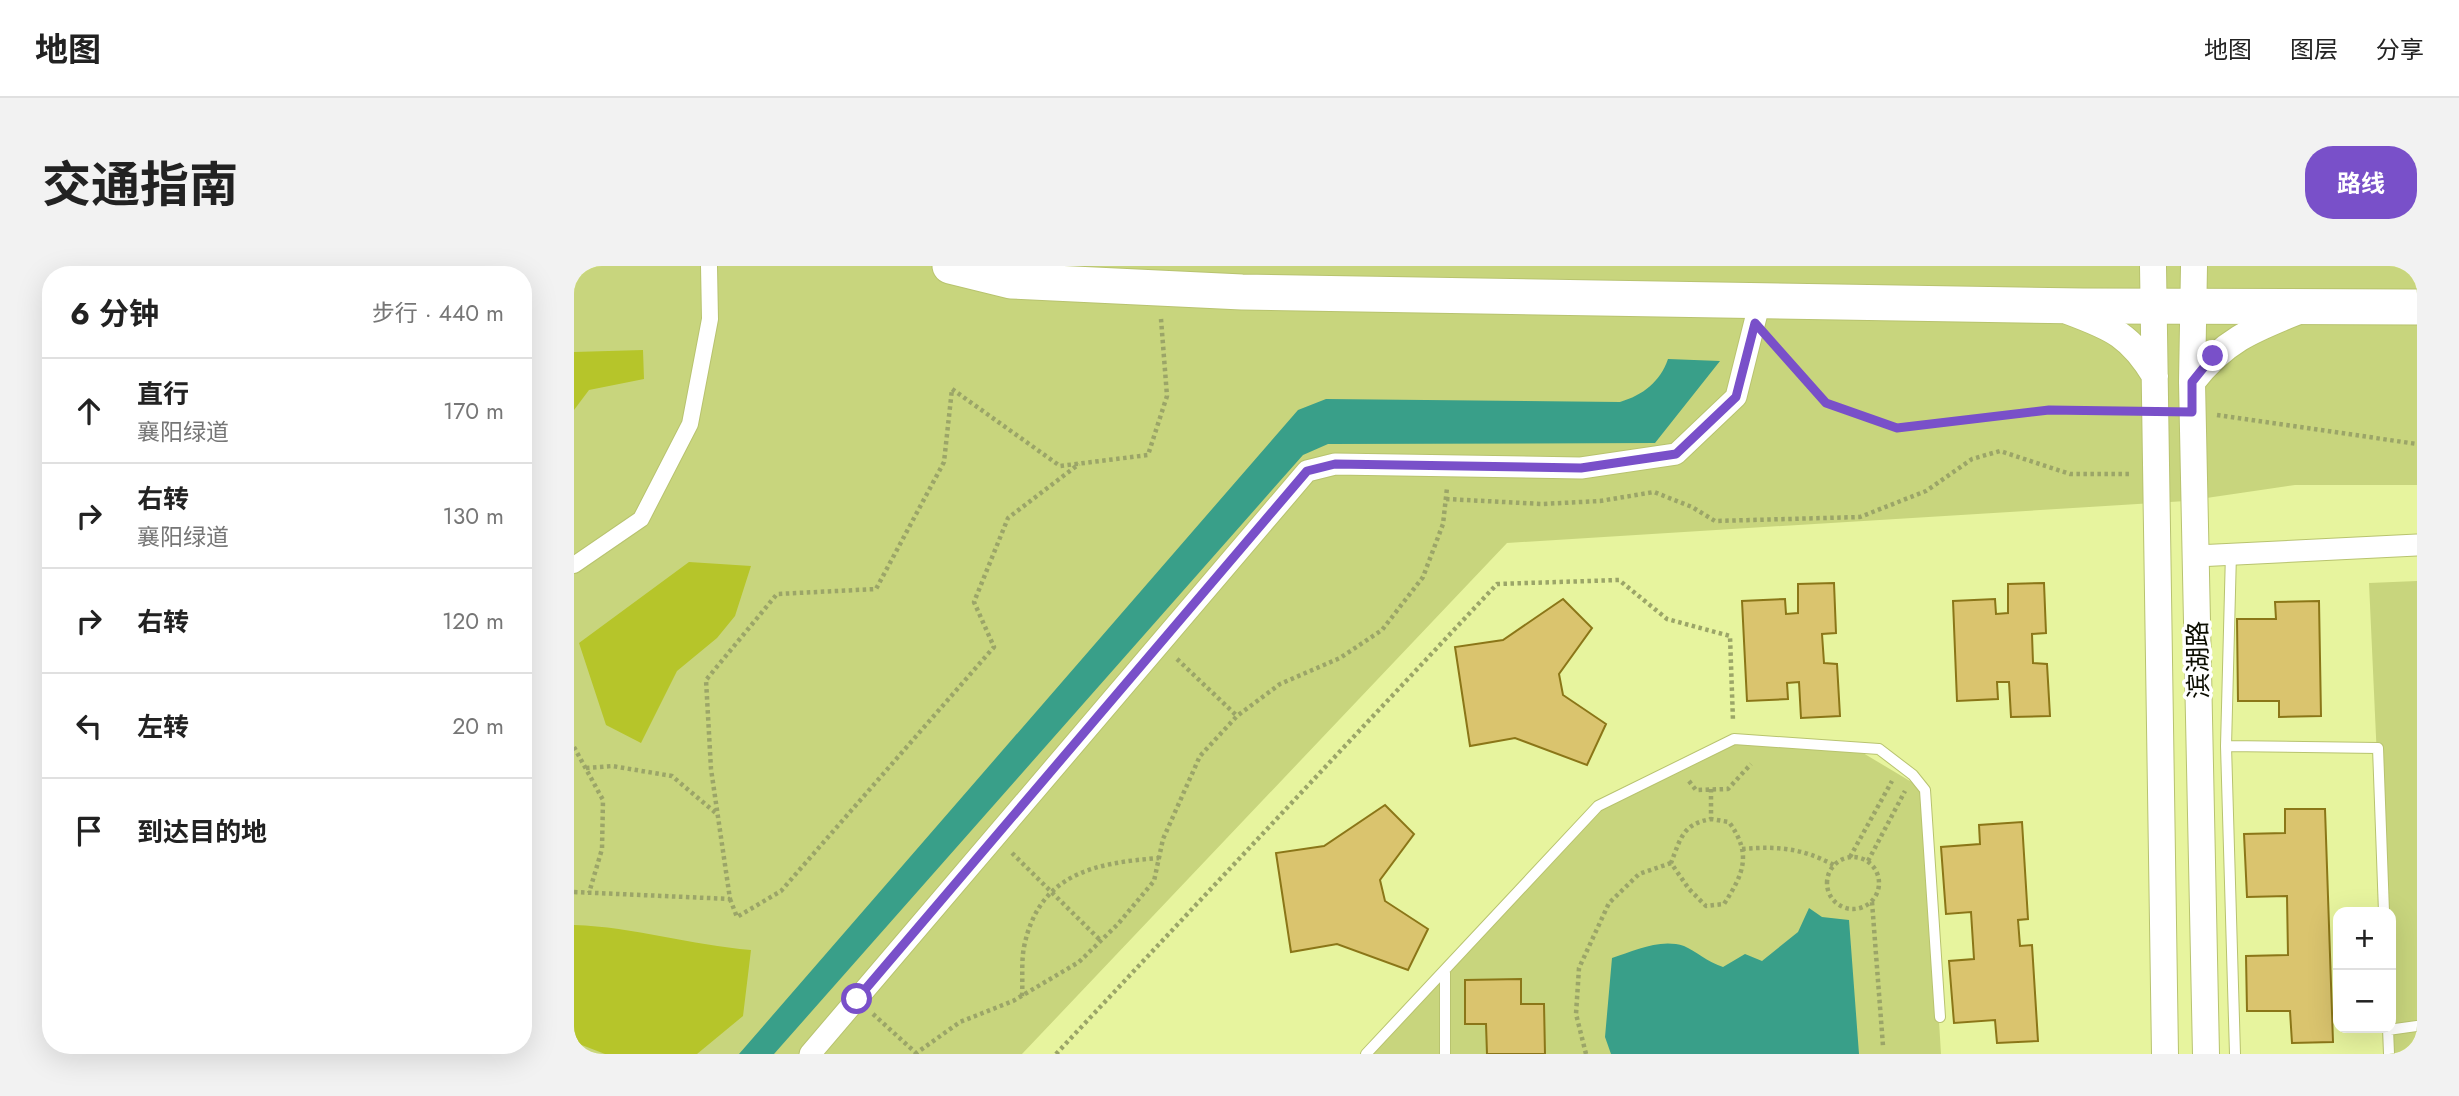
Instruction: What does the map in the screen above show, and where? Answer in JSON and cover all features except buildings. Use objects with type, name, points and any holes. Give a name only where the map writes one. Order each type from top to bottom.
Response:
[{"type":"highway","points":[[950,266],[1010,281],[1757,312],[2052,306],[2417,307]]},
{"type":"street","points":[[574,565],[641,519],[690,424],[710,319],[709,266]]},
{"type":"street","name":"滨湖路","points":[[2153,266],[2165,1054]]},
{"type":"street","name":"滨湖路","points":[[2194,266],[2192,412],[2206,1054]]},
{"type":"street","points":[[2052,306],[2114,328],[2140,350],[2155,376]]},
{"type":"street","points":[[2192,382],[2213,356],[2242,335],[2309,307]]},
{"type":"street","points":[[810,1054],[1307,471],[1335,464],[1581,468],[1676,454],[1736,397],[1757,312]]},
{"type":"street","points":[[2196,556],[2417,545]]},
{"type":"lane","points":[[2231,553],[2226,746],[2235,1054]]},
{"type":"lane","points":[[1366,1054],[1598,806],[1734,739],[1879,749],[1913,775],[1925,790],[1940,1017]]},
{"type":"lane","points":[[2226,746],[2378,748],[2384,907]]},
{"type":"lane","points":[[1444,973],[1446,1054]]},
{"type":"lane","points":[[2396,1028],[2417,1026]]},
{"type":"lane","points":[[2388,1033],[2389,1054]]},
{"type":"path","points":[[1080,464],[1008,518],[974,602],[994,647],[781,891],[737,917],[730,899],[711,769],[706,680],[777,594],[876,589],[944,462],[952,389],[1060,466],[1148,455],[1167,396],[1159,288]]},
{"type":"path","points":[[1757,312],[1826,403],[1897,428],[2049,410],[2155,413]]},
{"type":"path","points":[[2192,412],[2417,444]]},
{"type":"path","points":[[1446,499],[1542,504],[1600,501],[1654,492],[1692,507],[1715,521],[1860,517],[1927,491],[1972,459],[2000,451],[2070,474],[2156,473]]},
{"type":"path","points":[[857,999],[916,1054],[960,1022],[1022,996],[1079,962],[1154,881],[1163,839],[1200,756],[1237,716],[1280,684],[1340,657],[1382,630],[1423,577],[1443,524],[1450,466]]},
{"type":"path","points":[[1056,1054],[1497,584],[1619,580],[1667,619],[1730,636],[1734,739]]},
{"type":"path","points":[[1160,643],[1237,716]]},
{"type":"path","points":[[574,747],[603,800],[602,849],[589,892]]},
{"type":"path","points":[[1677,767],[1696,790],[1728,789],[1751,764]]},
{"type":"path","points":[[1872,901],[1858,909],[1849,909],[1835,902],[1830,896],[1827,880],[1834,865],[1850,857],[1900,765]]},
{"type":"path","points":[[585,768],[612,766],[672,776],[718,814]]},
{"type":"path","points":[[1868,862],[1913,775]]},
{"type":"path","points":[[1711,789],[1712,819]]},
{"type":"path","points":[[1586,1054],[1576,1014],[1579,968],[1609,903],[1639,874],[1671,863],[1682,835],[1695,822],[1712,819],[1729,822],[1740,837],[1745,863],[1724,904],[1706,906],[1689,889],[1671,863]]},
{"type":"path","points":[[995,836],[1101,941]]},
{"type":"path","points":[[1742,849],[1781,846],[1818,856],[1834,865]]},
{"type":"path","points":[[1850,857],[1868,862],[1874,867],[1880,885],[1872,901],[1883,1046]]},
{"type":"path","points":[[1022,996],[1024,947],[1035,917],[1052,892],[1077,872],[1110,862],[1159,858]]},
{"type":"path","points":[[574,892],[730,899]]},
{"type":"green space","points":[[574,266],[2417,266],[2417,485],[2295,485],[2186,501],[1507,543],[1022,1054],[574,1054]]},
{"type":"green space","points":[[643,350],[644,379],[589,390],[574,410],[574,352]]},
{"type":"green space","points":[[689,562],[751,566],[735,616],[717,638],[677,671],[641,743],[606,725],[579,643]]},
{"type":"green space","points":[[2417,581],[2417,1054],[2389,1054],[2389,1033],[2396,1033],[2396,907],[2384,907],[2369,583]]},
{"type":"green space","points":[[1734,739],[1858,750],[1925,790],[1941,1054],[1366,1054],[1598,806]]},
{"type":"green space","points":[[574,925],[619,929],[751,950],[743,1016],[697,1054],[605,1054],[574,1042]]},
{"type":"water","points":[[1668,359],[1720,361],[1655,443],[1328,444],[1303,455],[774,1054],[739,1054],[1298,410],[1326,399],[1620,402],[1636,396],[1650,386]]},
{"type":"water","points":[[1809,908],[1822,917],[1849,920],[1859,1054],[1611,1054],[1605,1037],[1612,958],[1647,946],[1675,944],[1723,967],[1745,954],[1762,961],[1798,932]]},
{"type":"route","points":[[857,999],[1307,471],[1335,464],[1581,468],[1676,454],[1736,397],[1755,323],[1826,403],[1897,428],[2049,410],[2192,412],[2192,382],[2213,356]]}]
